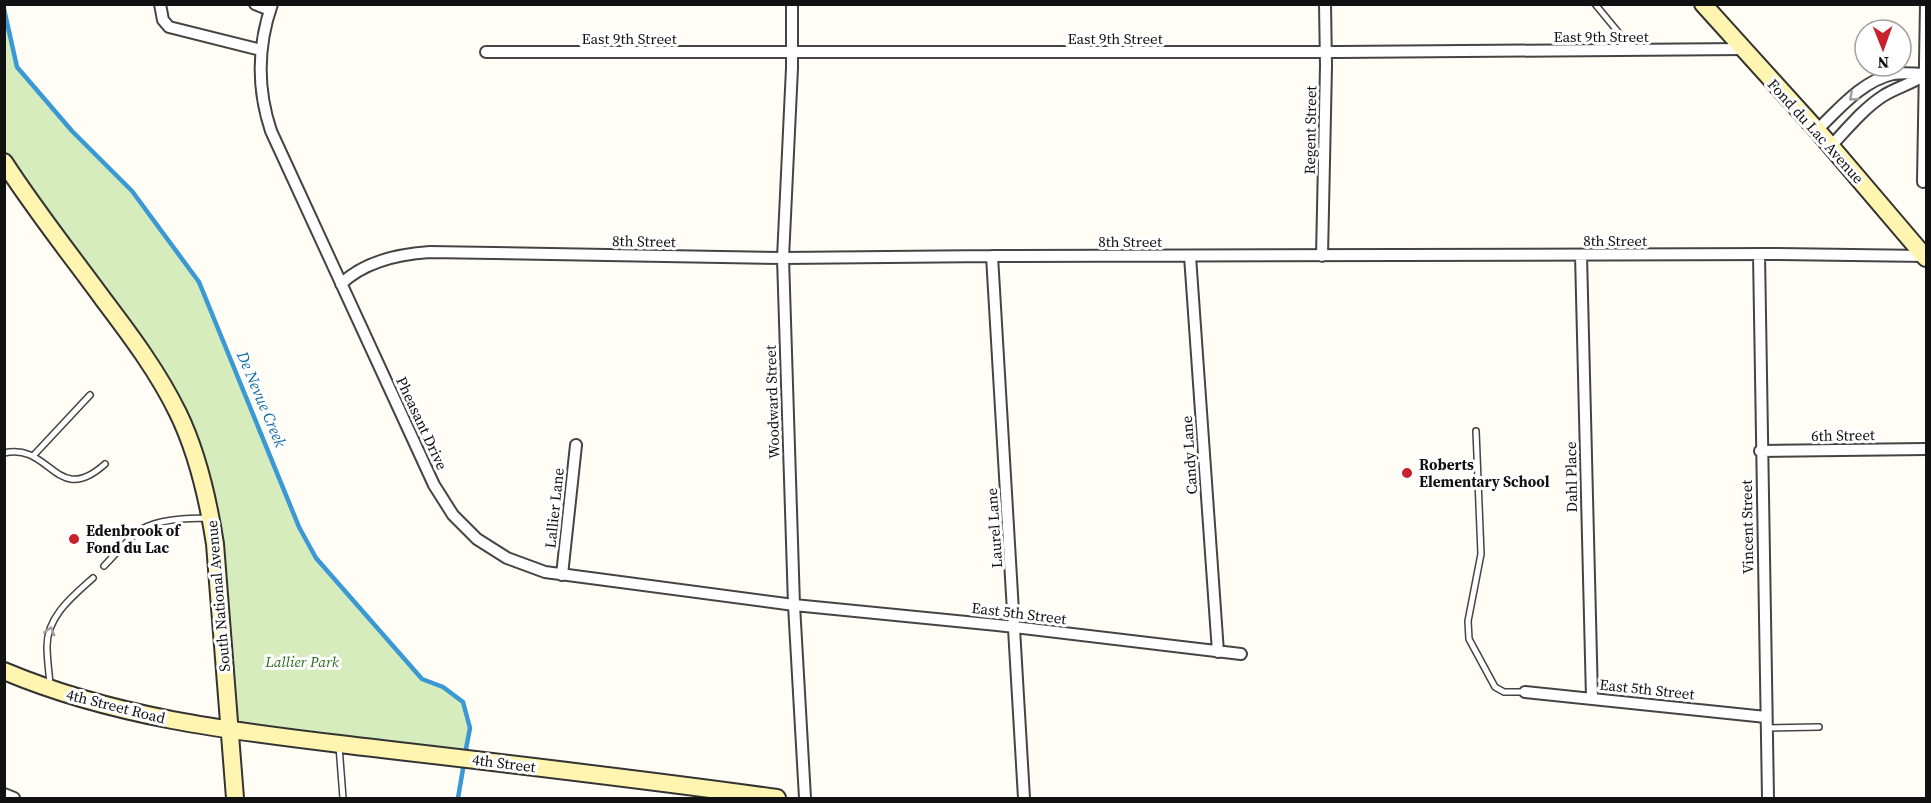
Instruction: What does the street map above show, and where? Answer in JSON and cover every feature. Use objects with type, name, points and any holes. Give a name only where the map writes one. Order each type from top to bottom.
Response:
[{"type":"street","points":[[160,4],[162,20],[169,27],[261,50]]},
{"type":"street","points":[[255,4],[271,7]]},
{"type":"street","name":"Woodward Street","points":[[792,4],[783,258],[794,605],[805,798]]},
{"type":"street","name":"Regent Street","points":[[1322,256],[1325,4]]},
{"type":"street","name":"Fond du Lac Avenue","points":[[1703,4],[1817,129],[1926,257]]},
{"type":"street","points":[[1923,182],[1926,4]]},
{"type":"street","name":"Pheasant Drive","points":[[271,7],[261,50],[261,88],[271,131],[434,485],[449,510],[469,532],[496,553],[533,569],[562,575],[794,605]]},
{"type":"street","name":"East 9th Street","points":[[486,52],[1326,52],[1744,49]]},
{"type":"street","points":[[1817,129],[1873,82],[1894,74],[1926,74]]},
{"type":"street","points":[[1831,146],[1876,101],[1892,91],[1915,82],[1926,74]]},
{"type":"street","name":"South National Avenue","points":[[4,162],[142,351],[166,389],[185,428],[195,456],[211,518],[215,544],[235,798]]},
{"type":"street","name":"8th Street","points":[[341,284],[353,272],[372,264],[404,255],[430,252],[783,258],[1759,254],[1926,257]]},
{"type":"street","name":"Vincent Street","points":[[1759,254],[1768,798]]},
{"type":"street","name":"Dahl Place","points":[[1581,255],[1592,698]]},
{"type":"street","name":"Laurel Lane","points":[[992,256],[1016,627],[1024,798]]},
{"type":"street","name":"Candy Lane","points":[[1190,256],[1218,652]]},
{"type":"street","name":"Lallier Lane","points":[[562,575],[576,445]]},
{"type":"street","name":"6th Street","points":[[1761,451],[1926,449]]},
{"type":"street","name":"East 5th Street","points":[[794,605],[1016,627],[1241,654]]},
{"type":"street","name":"4th Street Road","points":[[4,671],[50,689],[112,707],[230,731]]},
{"type":"street","name":"East 5th Street","points":[[1526,692],[1592,698],[1766,722]]},
{"type":"street","name":"4th Street","points":[[230,731],[777,798]]},
{"type":"street","points":[[4,794],[14,798]]},
{"type":"lane","points":[[1595,4],[1634,51]]},
{"type":"lane","points":[[33,456],[90,395]]},
{"type":"lane","points":[[1476,431],[1481,554],[1468,621],[1469,639],[1485,672],[1496,687],[1504,692],[1526,692]]},
{"type":"lane","points":[[4,453],[17,452],[33,456],[71,480],[80,480],[92,475],[105,464]]},
{"type":"lane","points":[[104,566],[134,535],[147,526],[181,519],[211,518]]},
{"type":"lane","points":[[50,689],[47,646],[53,620],[93,578]]},
{"type":"lane","points":[[1766,722],[1820,727]]},
{"type":"lane","points":[[339,744],[343,798]]},
{"type":"green space","name":"Lallier Park","points":[[4,9],[17,67],[72,131],[132,191],[199,282],[299,526],[316,558],[421,679],[441,687],[463,702],[470,728],[464,758],[229,731],[214,542],[185,428],[5,162]]},
{"type":"waterway","name":"De Nevue Creek","points":[[4,9],[17,67],[72,131],[132,191],[199,282],[299,527],[316,558],[422,679],[443,687],[463,702],[470,728],[465,754]]},
{"type":"waterway","name":"De Nevue Creek","points":[[458,798],[464,763]]},
{"type":"place","name":"Roberts Elementary School","points":[[1407,473]]},
{"type":"place","name":"Edenbrook of Fond du Lac","points":[[74,539]]}]
